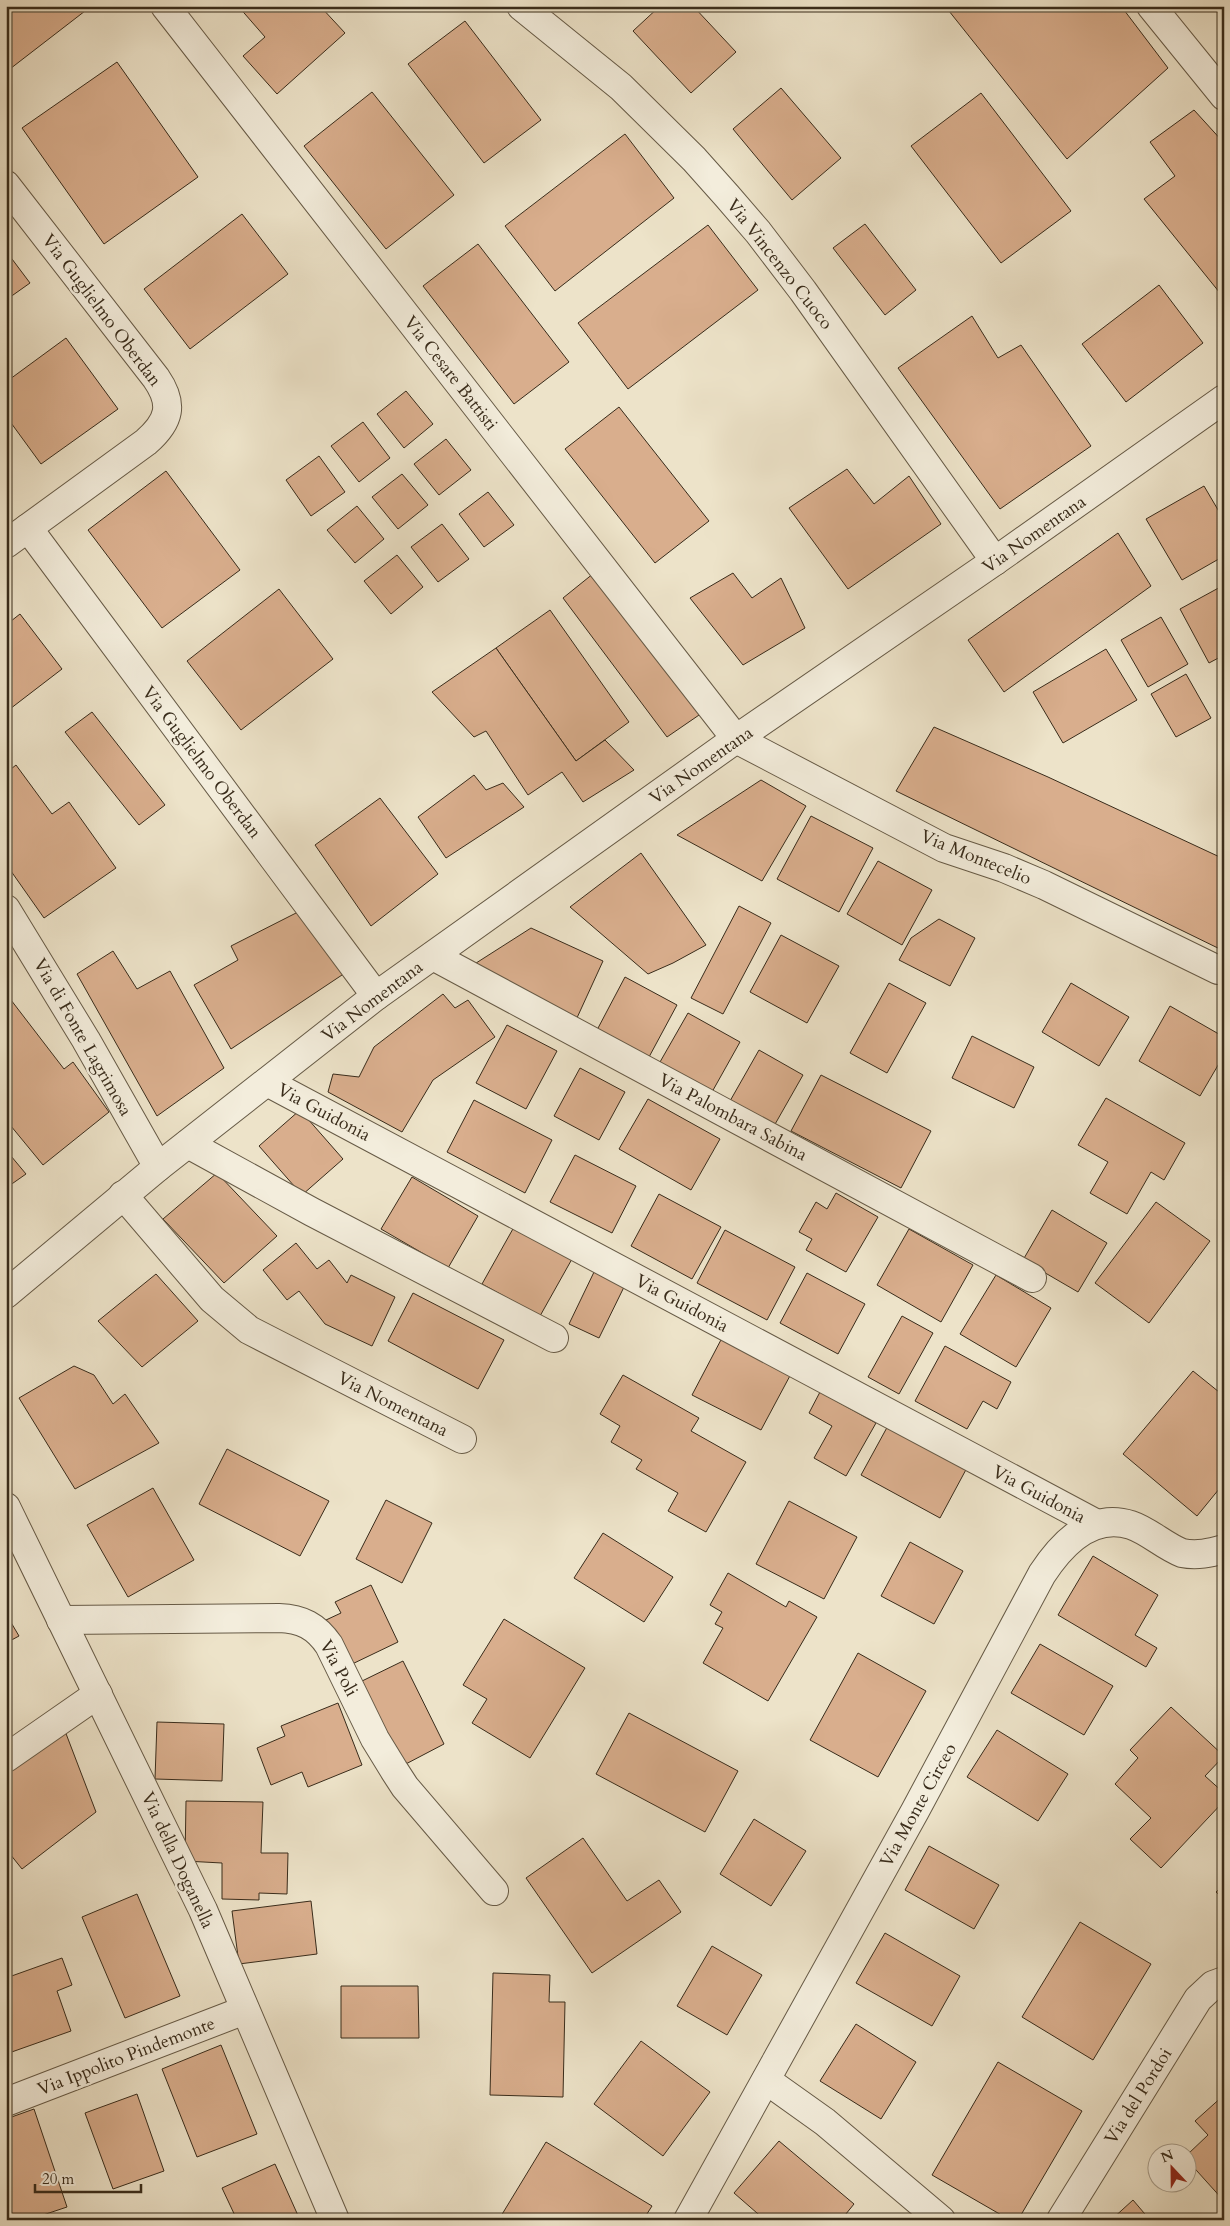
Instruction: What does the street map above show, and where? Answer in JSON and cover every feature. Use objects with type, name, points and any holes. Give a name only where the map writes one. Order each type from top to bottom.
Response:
[{"type":"street","name":"Via Cesare Battisti","points":[[166,6],[736,739]]},
{"type":"street","name":"Via Vincenzo Cuoco","points":[[521,6],[621,87],[694,159],[734,203],[803,292],[996,561]]},
{"type":"street","points":[[1151,6],[1224,96]]},
{"type":"street","name":"Via Guglielmo Oberdan","points":[[6,185],[156,378],[163,388],[168,406],[162,424],[146,442],[6,544]]},
{"type":"street","name":"Via Nomentana","points":[[6,1294],[158,1167],[376,996],[736,739],[996,561],[1224,399]]},
{"type":"street","name":"Via Guglielmo Oberdan","points":[[28,528],[376,996]]},
{"type":"street","name":"Via Montecelio","points":[[736,739],[944,848],[1037,882],[1218,970]]},
{"type":"street","name":"Via di Fonte Lagrimosa","points":[[6,909],[86,1040],[158,1167]]},
{"type":"street","name":"Via Palombara Sabina","points":[[433,956],[1032,1278]]},
{"type":"street","name":"Via Guidonia","points":[[267,1082],[1096,1524]]},
{"type":"street","points":[[188,1144],[312,1212],[554,1338]]},
{"type":"street","name":"Via Nomentana","points":[[123,1196],[212,1299],[249,1330],[261,1338],[462,1438]]},
{"type":"street","name":"Via della Doganella","points":[[6,1508],[203,1910],[335,2220]]},
{"type":"street","name":"Via Monte Circeo","points":[[688,2220],[915,1811],[1042,1574],[1061,1548],[1083,1530],[1096,1524],[1118,1523],[1130,1525],[1174,1550],[1190,1555],[1208,1554],[1224,1549]]},
{"type":"street","name":"Via Poli","points":[[61,1620],[279,1618],[307,1623],[322,1635],[329,1645],[375,1739],[405,1787],[494,1891]]},
{"type":"street","points":[[6,1758],[98,1694]]},
{"type":"street","name":"Via del Pordoi","points":[[1061,2220],[1198,1999],[1213,1985],[1224,1981]]},
{"type":"street","name":"Via Ippolito Pindemonte","points":[[6,2102],[245,2010]]},
{"type":"street","points":[[766,2080],[825,2122],[941,2220]]},
{"type":"building","points":[[6,6],[82,6],[85,11],[6,72]]},
{"type":"building","points":[[238,6],[320,6],[345,33],[277,94],[243,56],[265,37]]},
{"type":"building","points":[[660,6],[693,6],[736,52],[691,93],[633,31]]},
{"type":"building","points":[[945,6],[1121,6],[1168,68],[1067,159]]},
{"type":"building","points":[[1213,6],[1224,6],[1224,21]]},
{"type":"building","points":[[465,21],[541,120],[484,163],[408,64]]},
{"type":"building","points":[[117,62],[198,177],[104,244],[22,128]]},
{"type":"building","points":[[781,88],[841,158],[792,200],[733,129]]},
{"type":"building","points":[[372,92],[454,195],[386,249],[304,146]]},
{"type":"building","points":[[981,93],[1071,211],[1001,263],[911,146]]},
{"type":"building","points":[[1194,110],[1224,143],[1224,298],[1144,199],[1175,176],[1150,142]]},
{"type":"building","points":[[625,134],[674,198],[555,291],[505,226]]},
{"type":"building","points":[[242,214],[288,274],[190,349],[144,289]]},
{"type":"building","points":[[865,224],[916,290],[885,315],[833,248]]},
{"type":"building","points":[[708,225],[758,290],[628,389],[578,323]]},
{"type":"building","points":[[478,244],[569,362],[514,404],[423,286]]},
{"type":"building","points":[[6,251],[30,283],[6,300]]},
{"type":"building","points":[[1159,285],[1203,343],[1126,402],[1082,344]]},
{"type":"building","points":[[972,316],[998,358],[1021,345],[1091,446],[1000,509],[898,368]]},
{"type":"building","points":[[66,338],[118,409],[41,464],[6,416],[6,382]]},
{"type":"building","points":[[406,391],[433,424],[404,448],[377,414]]},
{"type":"building","points":[[619,407],[709,521],[655,563],[565,449]]},
{"type":"building","points":[[363,422],[390,458],[359,482],[331,446]]},
{"type":"building","points":[[446,439],[471,470],[439,495],[414,464]]},
{"type":"building","points":[[319,456],[345,492],[311,516],[286,480]]},
{"type":"building","points":[[847,469],[874,504],[909,476],[941,524],[848,589],[789,508]]},
{"type":"building","points":[[166,471],[240,570],[162,628],[88,530]]},
{"type":"building","points":[[402,474],[428,505],[398,529],[372,497]]},
{"type":"building","points":[[1204,486],[1224,520],[1224,556],[1182,580],[1146,519]]},
{"type":"building","points":[[488,492],[514,525],[484,547],[459,514]]},
{"type":"building","points":[[357,506],[384,539],[355,563],[327,530]]},
{"type":"building","points":[[442,524],[469,559],[438,582],[411,547]]},
{"type":"building","points":[[1118,533],[1151,586],[1004,692],[968,640]]},
{"type":"building","points":[[397,555],[423,587],[391,614],[364,581]]},
{"type":"building","points":[[594,573],[702,713],[667,737],[563,598]]},
{"type":"building","points":[[733,573],[752,598],[781,578],[805,628],[743,665],[690,598]]},
{"type":"building","points":[[1224,585],[1224,655],[1209,663],[1180,609]]},
{"type":"building","points":[[279,589],[333,659],[241,730],[187,661]]},
{"type":"building","points":[[550,610],[629,722],[576,761],[496,648]]},
{"type":"building","points":[[20,614],[62,669],[6,712],[6,625]]},
{"type":"building","points":[[1161,617],[1188,664],[1148,687],[1121,640]]},
{"type":"building","points":[[496,648],[576,761],[605,740],[634,770],[583,802],[562,772],[528,795],[486,731],[474,737],[432,692]]},
{"type":"building","points":[[1106,649],[1137,700],[1063,743],[1033,692]]},
{"type":"building","points":[[1186,674],[1211,718],[1176,737],[1151,694]]},
{"type":"building","points":[[92,712],[165,805],[139,825],[65,732]]},
{"type":"building","points":[[934,727],[1048,777],[1224,859],[1224,951],[896,791]]},
{"type":"building","points":[[16,765],[52,814],[69,802],[116,868],[44,918],[6,864],[6,773]]},
{"type":"building","points":[[474,775],[486,790],[503,783],[524,807],[446,858],[418,817]]},
{"type":"building","points":[[761,780],[806,806],[762,881],[677,835]]},
{"type":"building","points":[[380,798],[438,874],[371,926],[315,845]]},
{"type":"building","points":[[811,816],[873,848],[839,912],[777,879]]},
{"type":"building","points":[[641,853],[706,945],[648,974],[570,907]]},
{"type":"building","points":[[878,861],[932,890],[902,945],[847,914]]},
{"type":"building","points":[[739,906],[771,923],[723,1014],[691,998]]},
{"type":"building","points":[[298,912],[345,973],[231,1049],[194,985],[238,960],[231,946]]},
{"type":"building","points":[[939,919],[975,938],[950,986],[899,960],[911,938]]},
{"type":"building","points":[[531,928],[603,961],[576,1020],[473,965]]},
{"type":"building","points":[[781,935],[839,966],[807,1023],[750,992]]},
{"type":"building","points":[[113,951],[137,989],[170,971],[224,1068],[157,1116],[77,974]]},
{"type":"building","points":[[625,977],[677,1005],[649,1057],[597,1030]]},
{"type":"building","points":[[889,983],[926,1003],[887,1073],[850,1053]]},
{"type":"building","points":[[1071,983],[1129,1017],[1099,1066],[1042,1032]]},
{"type":"building","points":[[443,994],[455,1008],[468,1000],[495,1037],[433,1080],[402,1132],[328,1092],[333,1074],[359,1077],[374,1047]]},
{"type":"building","points":[[11,1000],[64,1069],[73,1062],[109,1112],[43,1165],[6,1120],[6,1004]]},
{"type":"building","points":[[1170,1006],[1224,1037],[1224,1055],[1200,1096],[1139,1061]]},
{"type":"building","points":[[688,1013],[740,1042],[712,1092],[660,1062]]},
{"type":"building","points":[[507,1025],[557,1051],[526,1109],[476,1083]]},
{"type":"building","points":[[972,1036],[1034,1067],[1014,1108],[952,1078]]},
{"type":"building","points":[[759,1050],[803,1075],[774,1126],[730,1101]]},
{"type":"building","points":[[580,1068],[625,1092],[599,1140],[554,1116]]},
{"type":"building","points":[[821,1075],[931,1131],[901,1188],[791,1131]]},
{"type":"building","points":[[1106,1098],[1185,1143],[1164,1180],[1151,1172],[1127,1214],[1090,1193],[1108,1162],[1078,1145]]},
{"type":"building","points":[[648,1099],[720,1139],[691,1190],[619,1149]]},
{"type":"building","points":[[474,1100],[552,1140],[525,1193],[447,1152]]},
{"type":"building","points":[[300,1110],[343,1159],[302,1195],[259,1146]]},
{"type":"building","points":[[6,1150],[26,1174],[6,1188]]},
{"type":"building","points":[[575,1155],[636,1186],[612,1233],[550,1202]]},
{"type":"building","points":[[217,1173],[277,1236],[224,1283],[163,1219]]},
{"type":"building","points":[[412,1177],[478,1216],[448,1268],[381,1229]]},
{"type":"building","points":[[836,1193],[878,1217],[846,1272],[806,1250],[812,1239],[799,1232],[816,1202],[827,1209]]},
{"type":"building","points":[[659,1194],[721,1227],[692,1279],[631,1246]]},
{"type":"building","points":[[1156,1202],[1210,1241],[1149,1323],[1095,1283]]},
{"type":"building","points":[[1052,1210],[1107,1243],[1078,1292],[1023,1260]]},
{"type":"building","points":[[514,1227],[572,1259],[540,1316],[482,1284]]},
{"type":"building","points":[[909,1229],[973,1265],[941,1322],[877,1285]]},
{"type":"building","points":[[725,1230],[795,1267],[767,1320],[697,1283]]},
{"type":"building","points":[[296,1243],[317,1269],[329,1260],[347,1283],[351,1275],[395,1297],[372,1346],[325,1324],[299,1291],[287,1300],[263,1270]]},
{"type":"building","points":[[595,1270],[625,1285],[599,1338],[569,1324]]},
{"type":"building","points":[[807,1273],[865,1304],[838,1354],[780,1323]]},
{"type":"building","points":[[156,1274],[198,1321],[142,1367],[98,1321]]},
{"type":"building","points":[[996,1275],[1051,1308],[1016,1367],[960,1334]]},
{"type":"building","points":[[413,1293],[504,1340],[478,1389],[388,1341]]},
{"type":"building","points":[[902,1316],[933,1333],[899,1394],[868,1377]]},
{"type":"building","points":[[723,1336],[792,1372],[761,1430],[692,1395]]},
{"type":"building","points":[[945,1346],[1011,1382],[997,1409],[983,1401],[967,1429],[915,1401]]},
{"type":"building","points":[[74,1366],[94,1375],[113,1404],[125,1394],[159,1443],[75,1489],[19,1398]]},
{"type":"building","points":[[1193,1371],[1224,1396],[1224,1483],[1197,1516],[1123,1454]]},
{"type":"building","points":[[623,1375],[699,1418],[691,1431],[746,1462],[706,1532],[668,1511],[678,1493],[636,1469],[642,1460],[611,1442],[620,1426],[600,1414]]},
{"type":"building","points":[[820,1392],[876,1423],[846,1476],[814,1458],[832,1426],[809,1413]]},
{"type":"building","points":[[890,1422],[969,1464],[940,1518],[861,1475]]},
{"type":"building","points":[[227,1449],[329,1501],[300,1556],[199,1504]]},
{"type":"building","points":[[153,1488],[194,1560],[128,1597],[87,1525]]},
{"type":"building","points":[[386,1500],[432,1523],[402,1583],[356,1559]]},
{"type":"building","points":[[789,1501],[857,1537],[824,1599],[756,1564]]},
{"type":"building","points":[[603,1533],[673,1577],[644,1622],[574,1578]]},
{"type":"building","points":[[910,1542],[963,1571],[934,1624],[881,1596]]},
{"type":"building","points":[[1093,1556],[1158,1595],[1135,1635],[1157,1648],[1146,1667],[1058,1615]]},
{"type":"building","points":[[728,1573],[786,1607],[789,1601],[817,1617],[768,1701],[703,1663],[723,1628],[715,1624],[722,1612],[710,1605]]},
{"type":"building","points":[[371,1585],[398,1642],[348,1666],[326,1620],[341,1613],[335,1602]]},
{"type":"building","points":[[6,1614],[19,1636],[6,1643]]},
{"type":"building","points":[[504,1619],[585,1668],[530,1758],[472,1723],[487,1699],[463,1685]]},
{"type":"building","points":[[1040,1644],[1113,1686],[1084,1735],[1011,1693]]},
{"type":"building","points":[[858,1653],[926,1691],[878,1777],[810,1740]]},
{"type":"building","points":[[403,1661],[444,1744],[402,1766],[360,1682]]},
{"type":"building","points":[[338,1703],[362,1765],[308,1787],[302,1772],[271,1785],[257,1748],[285,1736],[281,1726]]},
{"type":"building","points":[[1171,1707],[1224,1756],[1205,1776],[1224,1793],[1224,1801],[1161,1868],[1130,1839],[1151,1818],[1115,1784],[1138,1758],[1130,1750]]},
{"type":"building","points":[[629,1713],[738,1771],[705,1832],[596,1774]]},
{"type":"building","points":[[157,1722],[224,1724],[222,1781],[155,1779]]},
{"type":"building","points":[[997,1730],[1068,1774],[1038,1821],[967,1777]]},
{"type":"building","points":[[65,1731],[96,1812],[22,1869],[6,1849],[6,1775]]},
{"type":"building","points":[[186,1801],[263,1802],[261,1853],[288,1853],[287,1894],[259,1893],[259,1900],[222,1899],[222,1863],[185,1861]]},
{"type":"building","points":[[754,1819],[806,1851],[771,1906],[720,1874]]},
{"type":"building","points":[[583,1838],[627,1901],[659,1880],[681,1912],[592,1973],[526,1878]]},
{"type":"building","points":[[929,1846],[999,1885],[974,1929],[905,1890]]},
{"type":"building","points":[[1224,1884],[1224,1900],[1216,1892]]},
{"type":"building","points":[[137,1894],[180,1996],[125,2018],[82,1917]]},
{"type":"building","points":[[311,1901],[317,1954],[239,1964],[232,1911]]},
{"type":"building","points":[[1080,1922],[1151,1964],[1093,2060],[1022,2017]]},
{"type":"building","points":[[885,1933],[960,1976],[932,2026],[856,1983]]},
{"type":"building","points":[[712,1946],[762,1975],[727,2035],[677,2006]]},
{"type":"building","points":[[62,1958],[72,1985],[57,1991],[71,2031],[6,2054],[6,1978]]},
{"type":"building","points":[[493,1973],[550,1975],[549,2002],[565,2002],[563,2097],[490,2095]]},
{"type":"building","points":[[341,1986],[418,1986],[419,2038],[341,2038]]},
{"type":"building","points":[[856,2024],[916,2062],[881,2119],[820,2081]]},
{"type":"building","points":[[641,2041],[710,2092],[663,2156],[594,2104]]},
{"type":"building","points":[[221,2045],[257,2134],[197,2157],[162,2069]]},
{"type":"building","points":[[998,2062],[1082,2111],[1018,2220],[1010,2220],[932,2175]]},
{"type":"building","points":[[137,2094],[164,2171],[113,2189],[85,2113]]},
{"type":"building","points":[[1224,2095],[1224,2201],[1198,2172],[1198,2144],[1208,2135],[1195,2121]]},
{"type":"building","points":[[34,2109],[67,2207],[28,2220],[6,2220],[6,2119]]},
{"type":"building","points":[[779,2141],[854,2204],[841,2220],[765,2220],[734,2193]]},
{"type":"building","points":[[546,2142],[652,2206],[643,2220],[507,2220],[501,2216]]},
{"type":"building","points":[[275,2164],[300,2220],[237,2220],[222,2188]]},
{"type":"building","points":[[1133,2200],[1150,2220],[1111,2220]]}]
